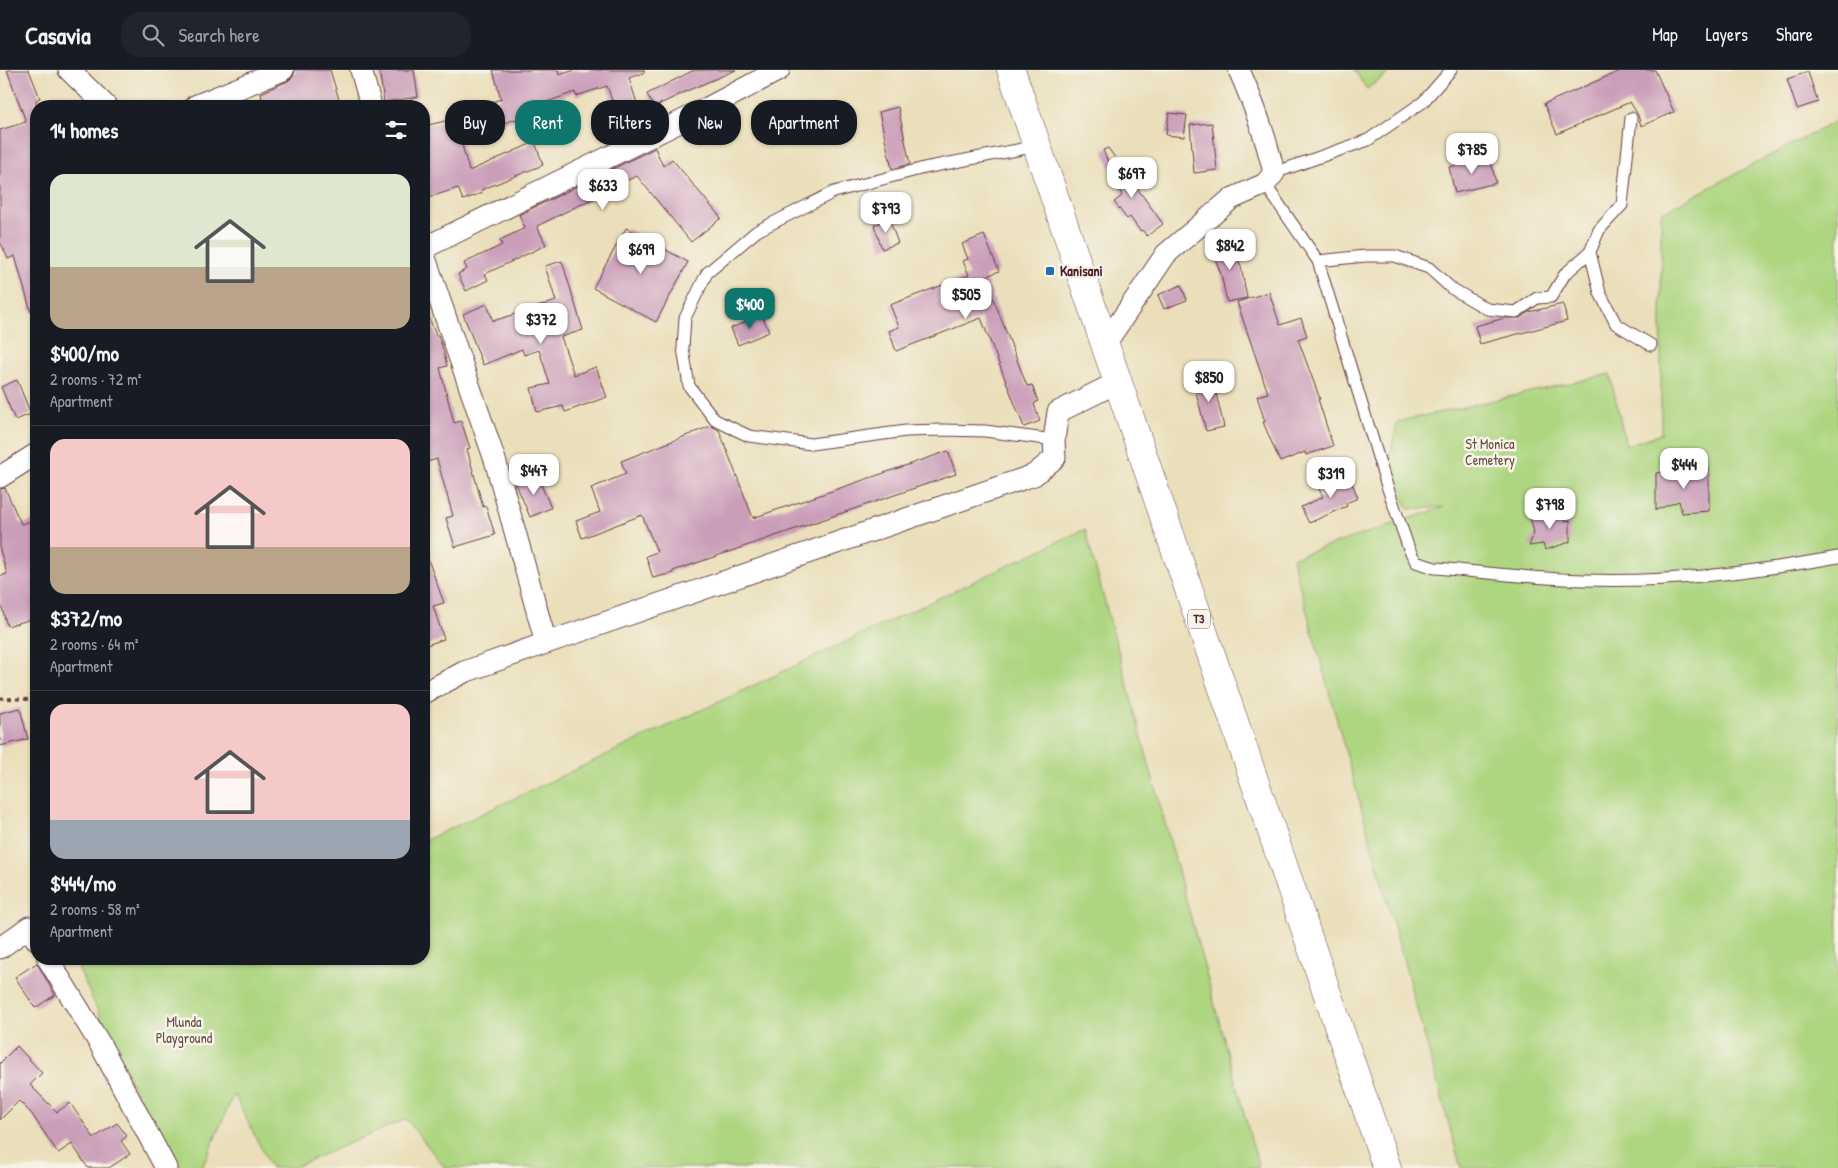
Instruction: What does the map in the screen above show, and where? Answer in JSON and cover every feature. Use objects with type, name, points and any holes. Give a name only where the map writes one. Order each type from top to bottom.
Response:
[{"type":"highway","name":"T3","points":[[1010,70],[1387,1168]]},
{"type":"street","points":[[69,70],[100,100]]},
{"type":"street","points":[[210,100],[283,70]]},
{"type":"street","points":[[361,70],[369,100]]},
{"type":"street","points":[[430,245],[698,113],[779,70]]},
{"type":"street","points":[[1105,344],[1166,254],[1231,199],[1270,179],[1268,143],[1256,108],[1239,70]]},
{"type":"street","points":[[430,273],[495,460],[546,643]]},
{"type":"street","points":[[430,690],[464,672],[1034,474],[1055,458],[1054,440],[1058,412],[1118,382]]},
{"type":"street","points":[[0,477],[30,458]]},
{"type":"street","points":[[0,948],[29,926],[30,928]]},
{"type":"street","points":[[52,965],[100,1044],[166,1168]]},
{"type":"lane","points":[[1452,70],[1423,102],[1368,140],[1270,179],[1318,262],[1386,483],[1409,549],[1416,562],[1435,568],[1583,580],[1682,579],[1781,568],[1838,557]]},
{"type":"lane","points":[[1318,262],[1365,256],[1395,256],[1429,268],[1451,288],[1487,309],[1516,312],[1537,298],[1551,297],[1565,274],[1590,252],[1599,230],[1622,205],[1632,118]]},
{"type":"lane","points":[[1037,146],[924,168],[834,192],[757,231],[706,272],[685,318],[683,348],[689,386],[715,420],[749,436],[811,444],[906,432],[942,430],[985,432],[1054,440]]},
{"type":"lane","points":[[1590,252],[1600,293],[1616,324],[1651,345]]},
{"type":"path","points":[[0,698],[30,700]]},
{"type":"green space","points":[[1354,70],[1393,70],[1367,89]]},
{"type":"green space","name":"St Monica Cemetery","points":[[1838,120],[1838,1168],[1461,1168],[1292,558],[1444,507],[1408,509],[1388,468],[1397,422],[1610,374],[1626,445],[1661,434],[1661,213]]},
{"type":"green space","name":"Mlunda Playground","points":[[1085,529],[1259,1168],[445,1168],[406,1119],[292,1168],[271,1168],[234,1094],[202,1168],[170,1168],[77,965],[430,965],[430,838]]},
{"type":"building","points":[[7,70],[29,70],[40,98],[30,100],[30,308],[15,256],[8,259],[0,241],[0,130],[26,122]]},
{"type":"building","points":[[295,70],[330,70],[339,100],[262,100],[261,93],[293,77]]},
{"type":"building","points":[[379,70],[414,70],[418,97],[384,100]]},
{"type":"building","points":[[493,70],[558,70],[559,75],[575,70],[644,70],[644,73],[629,78],[636,100],[612,100],[607,86],[576,96],[575,92],[552,100],[515,100],[515,120],[505,123],[505,100],[498,100],[501,99]]},
{"type":"building","points":[[694,70],[736,70],[668,100],[650,100],[647,94]]},
{"type":"building","points":[[1622,70],[1655,70],[1674,112],[1641,126],[1638,115],[1630,102],[1557,134],[1544,104]]},
{"type":"building","points":[[1808,72],[1818,102],[1797,109],[1787,79]]},
{"type":"building","points":[[898,107],[910,164],[892,169],[879,112]]},
{"type":"building","points":[[1169,113],[1187,115],[1184,137],[1166,135]]},
{"type":"building","points":[[445,121],[445,145],[462,145],[469,171],[528,145],[536,145],[543,165],[481,190],[482,193],[463,200],[458,188],[430,197],[430,125]]},
{"type":"building","points":[[1212,123],[1217,170],[1194,173],[1190,125]]},
{"type":"building","points":[[655,148],[663,166],[672,159],[721,218],[691,242],[637,176],[609,188],[610,190],[537,226],[546,245],[485,274],[488,280],[466,291],[458,274],[467,269],[464,263],[502,245],[500,240],[525,228],[519,215]]},
{"type":"building","points":[[1108,148],[1163,224],[1147,236],[1142,230],[1140,231],[1130,217],[1127,219],[1114,202],[1122,196],[1103,150]]},
{"type":"building","points":[[1490,157],[1496,183],[1455,193],[1449,167]]},
{"type":"building","points":[[889,219],[898,243],[882,249],[874,225]]},
{"type":"building","points":[[626,228],[688,262],[656,322],[593,288]]},
{"type":"building","points":[[984,235],[999,271],[985,277],[1027,386],[1032,385],[1038,401],[1034,404],[1040,421],[1024,427],[981,318],[896,351],[889,331],[899,327],[890,305],[969,275],[963,261],[968,259],[962,244]]},
{"type":"building","points":[[1231,240],[1241,266],[1247,298],[1227,302],[1221,274],[1211,248]]},
{"type":"building","points":[[562,261],[583,330],[561,337],[574,375],[596,367],[607,397],[565,412],[563,406],[537,412],[531,388],[550,384],[539,350],[524,355],[522,349],[483,365],[463,314],[487,304],[493,321],[556,301],[545,266]]},
{"type":"building","points":[[1181,285],[1187,300],[1164,309],[1158,295]]},
{"type":"building","points":[[1269,292],[1280,325],[1301,318],[1307,336],[1298,339],[1320,399],[1318,399],[1333,446],[1306,455],[1305,452],[1280,462],[1263,422],[1265,422],[1257,396],[1268,393],[1237,302]]},
{"type":"building","points":[[1563,304],[1567,321],[1480,344],[1475,326],[1505,318],[1520,318],[1529,312]]},
{"type":"building","points":[[762,315],[769,332],[738,345],[731,328]]},
{"type":"building","points":[[430,320],[436,335],[438,335],[447,366],[440,368],[454,423],[461,421],[470,448],[467,449],[483,507],[486,506],[495,535],[455,547],[446,518],[453,516],[437,459],[430,461]]},
{"type":"building","points":[[1212,376],[1224,427],[1206,431],[1193,381]]},
{"type":"building","points":[[17,380],[30,414],[15,420],[1,387]]},
{"type":"building","points":[[711,426],[719,430],[753,518],[948,451],[956,474],[673,571],[673,573],[653,578],[646,556],[657,552],[642,515],[582,538],[576,521],[600,512],[591,488],[626,474],[621,461]]},
{"type":"building","points":[[1709,468],[1709,511],[1682,513],[1679,501],[1656,510],[1656,473]]},
{"type":"building","points":[[1348,473],[1358,498],[1346,503],[1347,506],[1309,523],[1301,507],[1323,497],[1319,489]]},
{"type":"building","points":[[537,475],[551,508],[530,517],[516,484]]},
{"type":"building","points":[[5,488],[21,524],[30,522],[30,620],[7,626],[0,601],[0,576],[7,574],[0,550],[0,489]]},
{"type":"building","points":[[1529,513],[1564,513],[1565,521],[1570,520],[1570,542],[1545,550],[1543,544],[1529,546],[1534,533]]},
{"type":"building","points":[[430,565],[444,603],[433,606],[444,639],[430,644]]},
{"type":"building","points":[[20,708],[28,739],[0,746],[0,713]]},
{"type":"building","points":[[34,965],[38,965],[55,995],[35,1008],[15,977]]},
{"type":"building","points":[[17,1046],[42,1073],[30,1085],[57,1112],[70,1103],[94,1138],[117,1123],[127,1136],[121,1141],[130,1154],[109,1168],[88,1168],[72,1144],[58,1153],[31,1113],[19,1101],[0,1120],[0,1063]]},
{"type":"place","name":"Kanisani","points":[[1050,271]]}]
